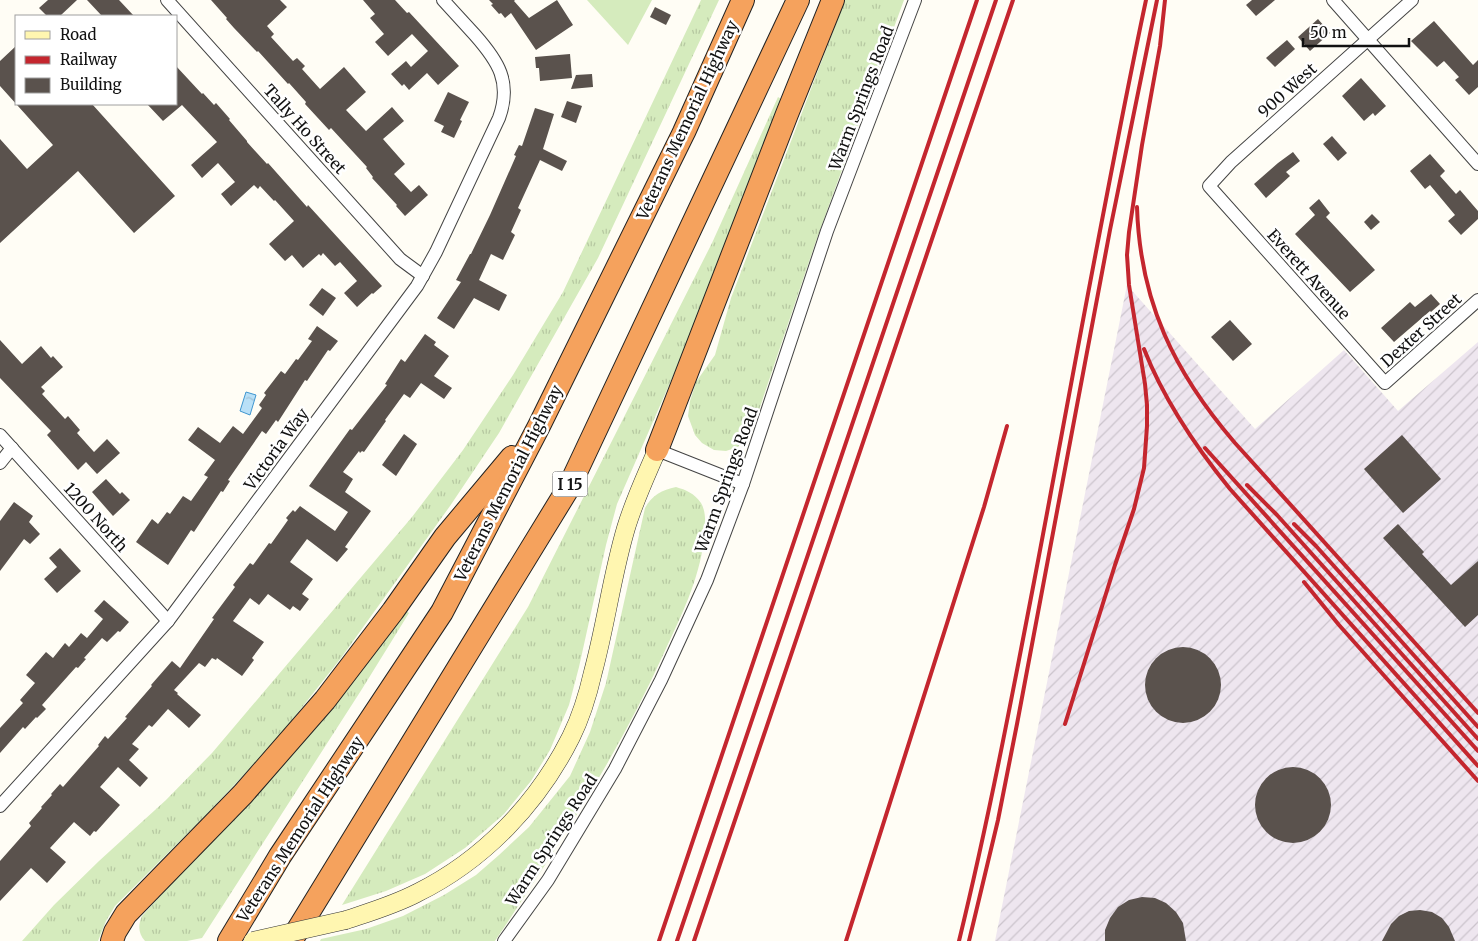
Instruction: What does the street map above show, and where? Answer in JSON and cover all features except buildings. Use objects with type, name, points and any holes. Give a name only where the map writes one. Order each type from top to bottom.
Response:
[{"type":"highway","name":"Veterans Memorial Highway","points":[[229,941],[280,856],[442,612],[539,426],[684,132],[744,0]]},
{"type":"highway","name":"I 15","points":[[291,941],[569,487],[798,0]]},
{"type":"highway","points":[[657,450],[833,0]]},
{"type":"highway","points":[[112,941],[115,932],[132,906],[243,794],[325,700],[393,611],[444,537],[539,426]]},
{"type":"main road","points":[[253,941],[346,920],[383,908],[417,893],[471,860],[495,840],[538,791],[572,735],[583,707],[594,671],[613,576],[626,526],[639,490],[657,450]]},
{"type":"street","name":"Tally Ho Street","points":[[166,0],[400,259],[423,276]]},
{"type":"street","name":"Victoria Way","points":[[0,806],[168,621],[423,276],[502,110],[504,93],[502,76],[490,53],[443,0]]},
{"type":"street","name":"Warm Springs Road","points":[[504,941],[548,880],[615,769],[661,680],[706,580],[744,484],[827,231],[916,0]]},
{"type":"street","points":[[1333,0],[1478,164]]},
{"type":"street","name":"900 West","points":[[1209,186],[1231,162],[1412,0]]},
{"type":"street","name":"Everett Avenue","points":[[1209,186],[1386,383]]},
{"type":"street","name":"Dexter Street","points":[[1386,383],[1478,300]]},
{"type":"street","name":"1200 North","points":[[0,435],[168,621]]},
{"type":"street","points":[[0,463],[12,448]]},
{"type":"street","points":[[657,450],[744,484]]},
{"type":"shaded area","points":[[1127,285],[1255,429],[1344,350],[1398,411],[1478,342],[1478,941],[995,941]]},
{"type":"green space","points":[[587,0],[652,0],[628,45]]},
{"type":"green space","points":[[701,0],[719,0],[598,258],[499,433],[450,506],[341,658],[273,744],[202,819],[115,906],[106,921],[98,941],[22,941],[54,905],[166,800],[212,753],[412,517],[463,450],[513,375],[563,292]]},
{"type":"green space","points":[[845,0],[904,0],[816,241],[759,410],[748,434],[738,447],[726,451],[714,450],[702,443],[695,435],[688,416],[690,401],[696,382],[715,355],[731,298]]},
{"type":"green space","points":[[778,97],[786,102],[704,305],[617,504],[569,705],[550,750],[531,781],[504,814],[465,848],[425,874],[386,891],[342,905],[528,607],[712,243]]},
{"type":"green space","points":[[676,487],[696,497],[703,507],[705,516],[702,554],[694,584],[646,691],[607,764],[564,836],[495,941],[320,941],[321,939],[366,929],[403,916],[444,895],[476,875],[529,827],[570,776],[590,732],[606,683],[645,508],[658,494]]},
{"type":"green space","points":[[402,608],[409,613],[202,938],[187,941],[145,941],[139,929],[142,916],[244,804]]},
{"type":"water","points":[[246,392],[256,395],[250,415],[240,411]]},
{"type":"railway","points":[[659,941],[977,0]]},
{"type":"railway","points":[[677,941],[996,0]]},
{"type":"railway","points":[[694,941],[1013,0]]},
{"type":"railway","points":[[959,941],[1008,717],[1102,218],[1146,0]]},
{"type":"railway","points":[[969,941],[998,820],[1110,230],[1157,0]]},
{"type":"railway","points":[[1065,724],[1134,509],[1144,468],[1147,405],[1129,285],[1127,255],[1142,145],[1160,46],[1165,0]]},
{"type":"railway","points":[[1137,207],[1145,274],[1153,305],[1164,334],[1194,390],[1235,443],[1478,713]]},
{"type":"railway","points":[[1144,349],[1161,386],[1181,422],[1230,489],[1478,766]]},
{"type":"railway","points":[[846,941],[984,507],[1007,426]]},
{"type":"railway","points":[[1205,448],[1478,751]]},
{"type":"railway","points":[[1247,485],[1277,515],[1478,739]]},
{"type":"railway","points":[[1294,524],[1316,546],[1478,727]]},
{"type":"railway","points":[[1304,582],[1339,625],[1478,781]]}]
